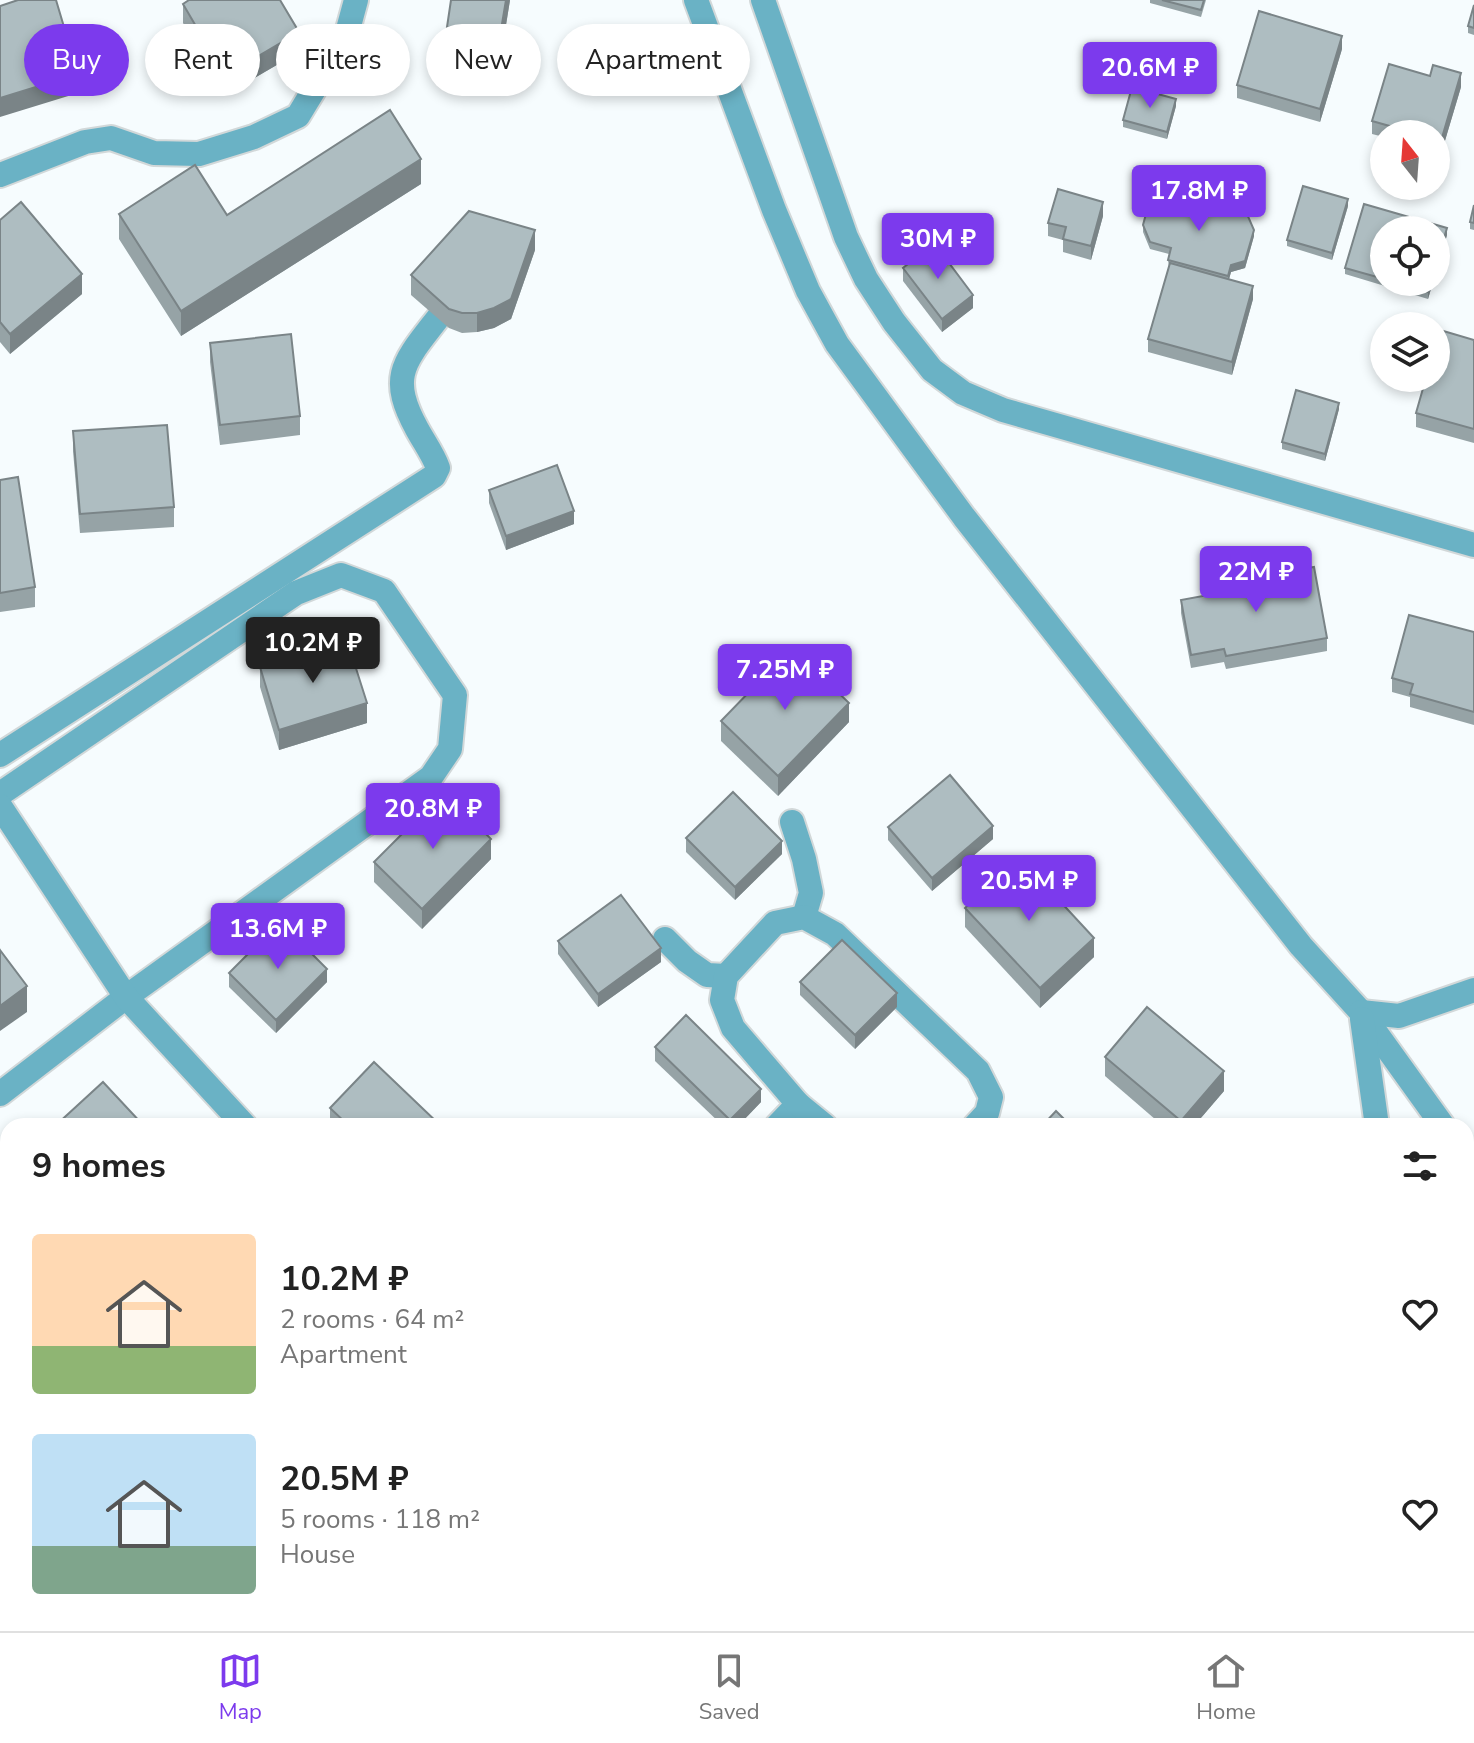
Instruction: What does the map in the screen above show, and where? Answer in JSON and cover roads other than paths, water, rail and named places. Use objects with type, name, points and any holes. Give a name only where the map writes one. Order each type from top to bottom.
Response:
[{"type":"street","points":[[0,175],[85,142],[111,138],[154,153],[199,154],[254,137],[298,116],[346,37],[356,0]]},
{"type":"street","points":[[696,0],[774,210],[808,291],[837,344],[1012,579],[1301,946],[1361,1012],[1437,1118]]},
{"type":"street","points":[[763,0],[846,237],[866,279],[887,312],[932,370],[963,393],[1003,410],[1474,545]]},
{"type":"street","points":[[0,755],[434,476],[438,468],[435,460],[415,426],[401,391],[403,371],[411,354],[438,318]]},
{"type":"street","points":[[0,794],[296,593],[341,575],[384,591],[455,695],[450,749],[431,777],[126,997],[0,1094]]},
{"type":"street","points":[[0,806],[126,997],[238,1118]]},
{"type":"street","points":[[792,822],[811,893],[804,917]]},
{"type":"street","points":[[815,1118],[798,1104],[733,1028],[722,1000],[726,976],[775,923],[804,917],[835,934],[978,1071],[991,1097],[982,1118]]},
{"type":"street","points":[[665,939],[707,975],[726,976]]},
{"type":"street","points":[[1361,1012],[1399,1016],[1474,990]]},
{"type":"street","points":[[1361,1012],[1376,1118]]},
{"type":"street","points":[[785,1118],[798,1104]]}]
